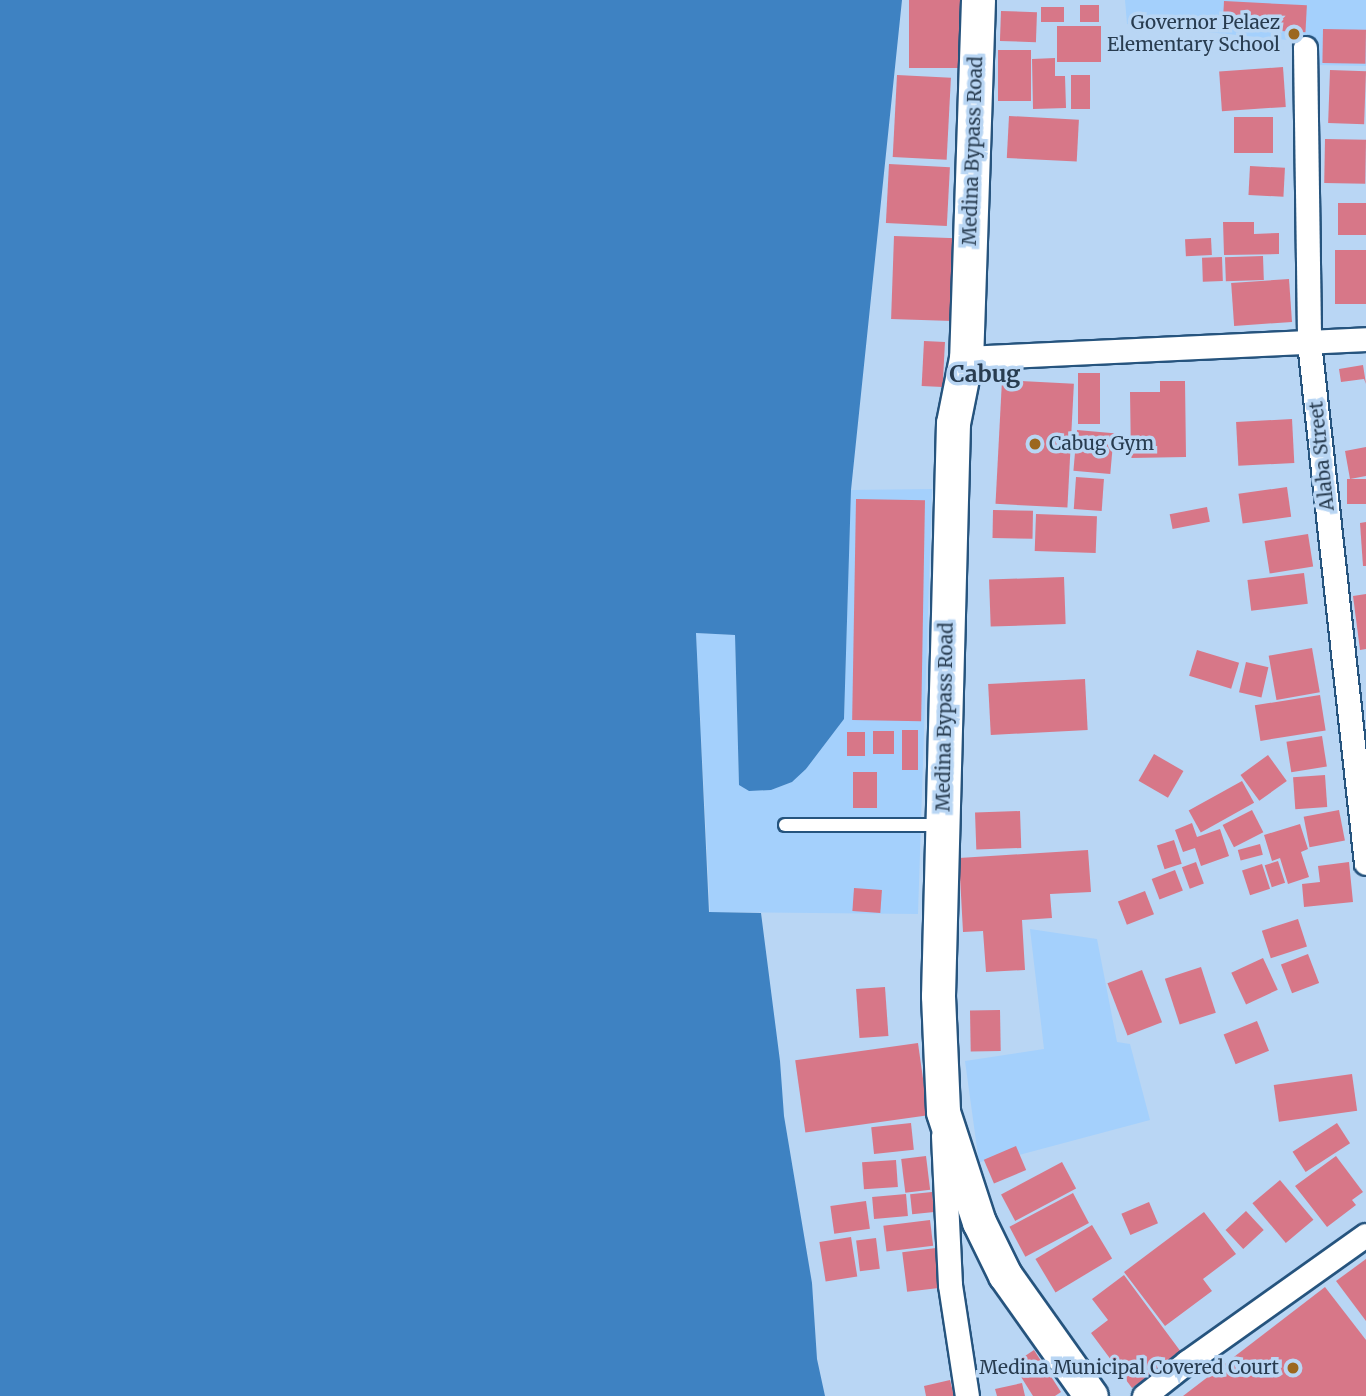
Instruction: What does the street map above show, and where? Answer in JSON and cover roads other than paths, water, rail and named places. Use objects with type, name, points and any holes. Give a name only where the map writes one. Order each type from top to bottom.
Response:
[{"type":"main road","name":"Medina Bypass Road","points":[[978,0],[966,358],[953,423],[938,996],[943,1112],[979,1222],[1005,1275],[1091,1396]]},
{"type":"street","name":"Alaba Street","points":[[1305,48],[1309,342],[1366,863]]},
{"type":"street","points":[[966,358],[1366,339]]},
{"type":"street","points":[[943,1112],[944,1206],[950,1285],[967,1396]]},
{"type":"street","points":[[1144,1396],[1187,1362],[1366,1235]]},
{"type":"lane","points":[[785,825],[942,825]]},
{"type":"place","name":"Governor Pelaez Elementary School","points":[[1294,34]]},
{"type":"place","name":"Cabug Gym","points":[[1035,444]]},
{"type":"place","name":"Medina Municipal Covered Court","points":[[1293,1368]]},
{"type":"district","name":"Cabug","points":[[985,374]]}]
